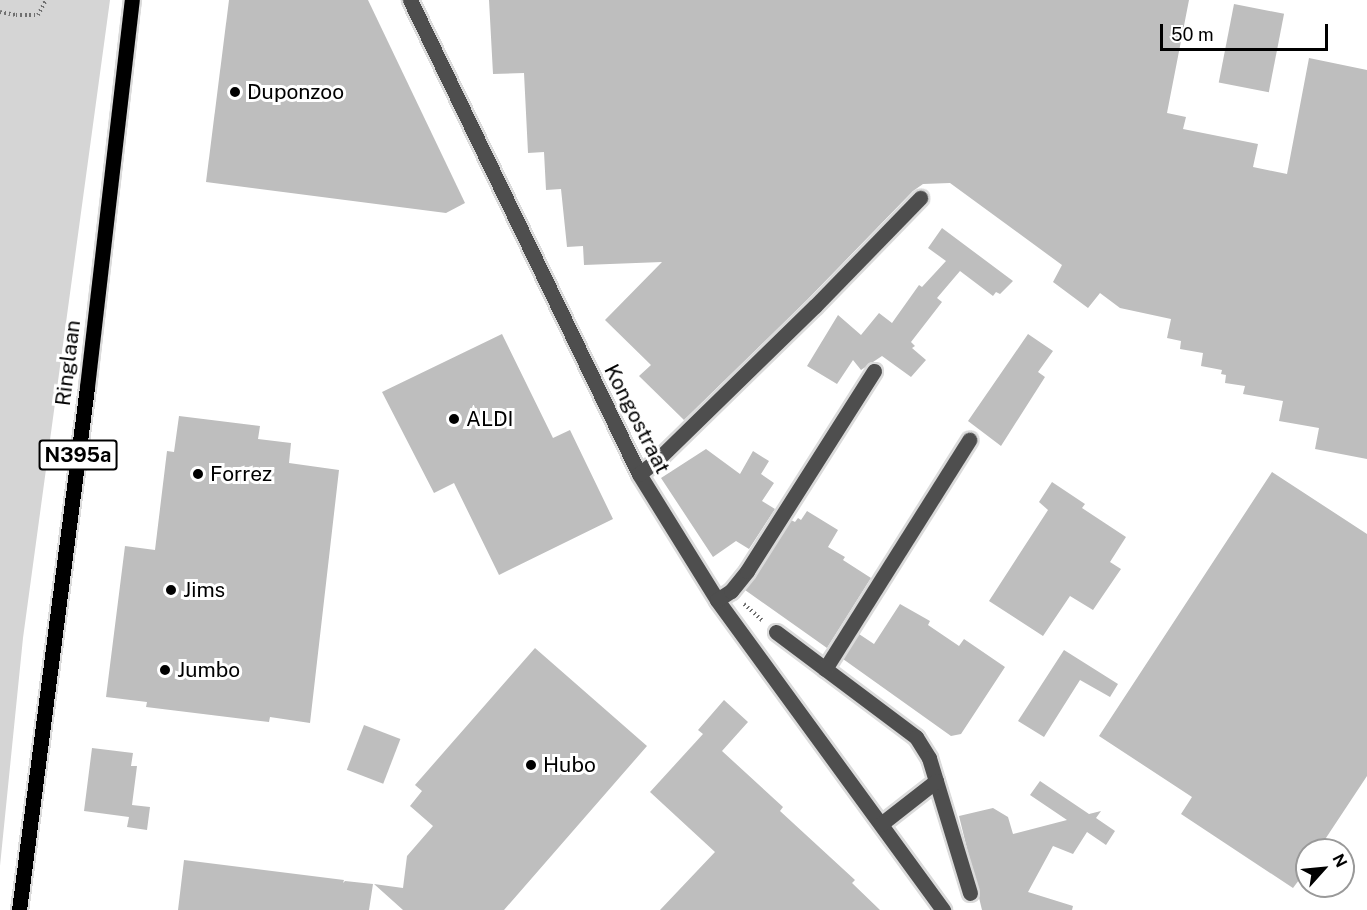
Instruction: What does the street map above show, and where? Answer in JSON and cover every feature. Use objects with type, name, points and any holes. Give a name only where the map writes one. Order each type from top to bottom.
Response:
[{"type":"main road","name":"Ringlaan","points":[[20,910],[87,387],[132,0]]},
{"type":"street","name":"Kongostraat","points":[[410,0],[639,474],[943,910]]},
{"type":"street","points":[[639,474],[657,460],[781,339],[920,198]]},
{"type":"street","points":[[724,595],[747,571],[874,371]]},
{"type":"street","points":[[825,669],[969,440]]},
{"type":"street","points":[[776,632],[916,737],[929,758],[970,893]]},
{"type":"street","points":[[881,824],[936,781]]},
{"type":"path","points":[[0,12],[38,15],[46,0]]},
{"type":"path","points":[[724,595],[776,632]]},
{"type":"shaded area","points":[[0,0],[110,0],[23,638],[0,866]]},
{"type":"building","points":[[229,0],[368,0],[465,203],[446,213],[206,182]]},
{"type":"building","points":[[489,0],[1189,0],[1167,113],[1186,117],[1183,129],[1258,144],[1253,167],[1287,174],[1309,58],[1367,70],[1367,459],[1315,449],[1319,428],[1279,421],[1283,401],[1243,394],[1245,386],[1225,383],[1226,375],[1221,374],[1222,370],[1201,366],[1203,353],[1180,349],[1181,341],[1167,338],[1171,319],[1120,308],[1100,293],[1088,308],[1053,282],[1062,265],[950,183],[923,184],[913,191],[808,299],[684,420],[639,376],[651,365],[605,320],[662,262],[584,265],[583,246],[567,247],[561,189],[546,190],[544,152],[528,153],[524,73],[493,74]]},
{"type":"building","points":[[1234,4],[1284,14],[1269,92],[1219,83]]},
{"type":"building","points":[[942,228],[1013,281],[1000,294],[996,292],[993,296],[960,271],[937,298],[942,302],[911,342],[915,346],[912,348],[926,360],[911,377],[882,356],[861,370],[853,360],[837,384],[807,366],[838,315],[861,335],[879,313],[892,323],[919,285],[922,287],[946,261],[928,248]]},
{"type":"building","points":[[502,334],[553,438],[570,430],[613,519],[499,575],[454,483],[434,493],[382,392]]},
{"type":"building","points":[[1028,334],[1053,351],[1038,372],[1045,377],[1001,446],[968,421]]},
{"type":"building","points":[[179,416],[260,426],[258,439],[291,443],[289,463],[339,470],[310,723],[270,717],[269,722],[146,707],[147,702],[106,697],[125,546],[155,550],[167,451],[174,452]]},
{"type":"building","points":[[706,449],[740,474],[753,451],[769,461],[761,474],[774,483],[762,501],[775,509],[749,549],[736,541],[713,557],[661,478]]},
{"type":"building","points":[[1272,472],[1367,534],[1367,776],[1326,838],[1295,838],[1295,885],[1293,888],[1181,814],[1192,797],[1099,736]]},
{"type":"building","points":[[1052,482],[1085,504],[1082,508],[1126,537],[1110,562],[1121,569],[1093,610],[1070,596],[1043,636],[989,601],[1048,510],[1039,502]]},
{"type":"building","points":[[807,511],[838,530],[828,547],[845,557],[843,560],[871,578],[827,648],[745,590],[791,520],[795,522],[798,518],[801,520]]},
{"type":"building","points":[[900,604],[930,621],[928,625],[959,646],[964,639],[1005,667],[961,734],[951,736],[843,659],[859,634],[874,644]]},
{"type":"building","name":"Hubo","points":[[535,648],[647,746],[504,910],[403,910],[374,884],[403,888],[407,856],[433,826],[410,806],[422,791],[415,785]]},
{"type":"building","points":[[1064,650],[1118,684],[1110,697],[1080,680],[1044,737],[1018,721]]},
{"type":"building","points":[[724,700],[748,722],[722,751],[783,807],[780,811],[855,880],[852,883],[880,910],[660,910],[715,852],[650,792],[703,734],[698,730]]},
{"type":"building","points":[[364,725],[400,739],[383,784],[347,770]]},
{"type":"building","points":[[92,748],[133,753],[131,766],[137,766],[132,805],[150,807],[147,830],[127,827],[129,817],[84,811]]},
{"type":"building","points":[[1040,781],[1089,814],[1101,811],[1096,818],[1115,831],[1106,845],[1087,832],[1073,854],[1053,846],[1028,892],[1073,906],[1072,910],[982,910],[959,816],[993,808],[1008,817],[1013,834],[1067,820],[1030,795]]},
{"type":"building","points":[[184,860],[344,880],[343,883],[345,881],[373,884],[369,910],[178,910]]},
{"type":"place","name":"Duponzoo","points":[[235,92]]},
{"type":"place","name":"ALDI","points":[[454,419]]},
{"type":"place","name":"Forrez","points":[[198,474]]},
{"type":"place","name":"Jims","points":[[171,590]]},
{"type":"place","name":"Jumbo","points":[[165,670]]},
{"type":"place","name":"Hubo","points":[[531,765]]}]
